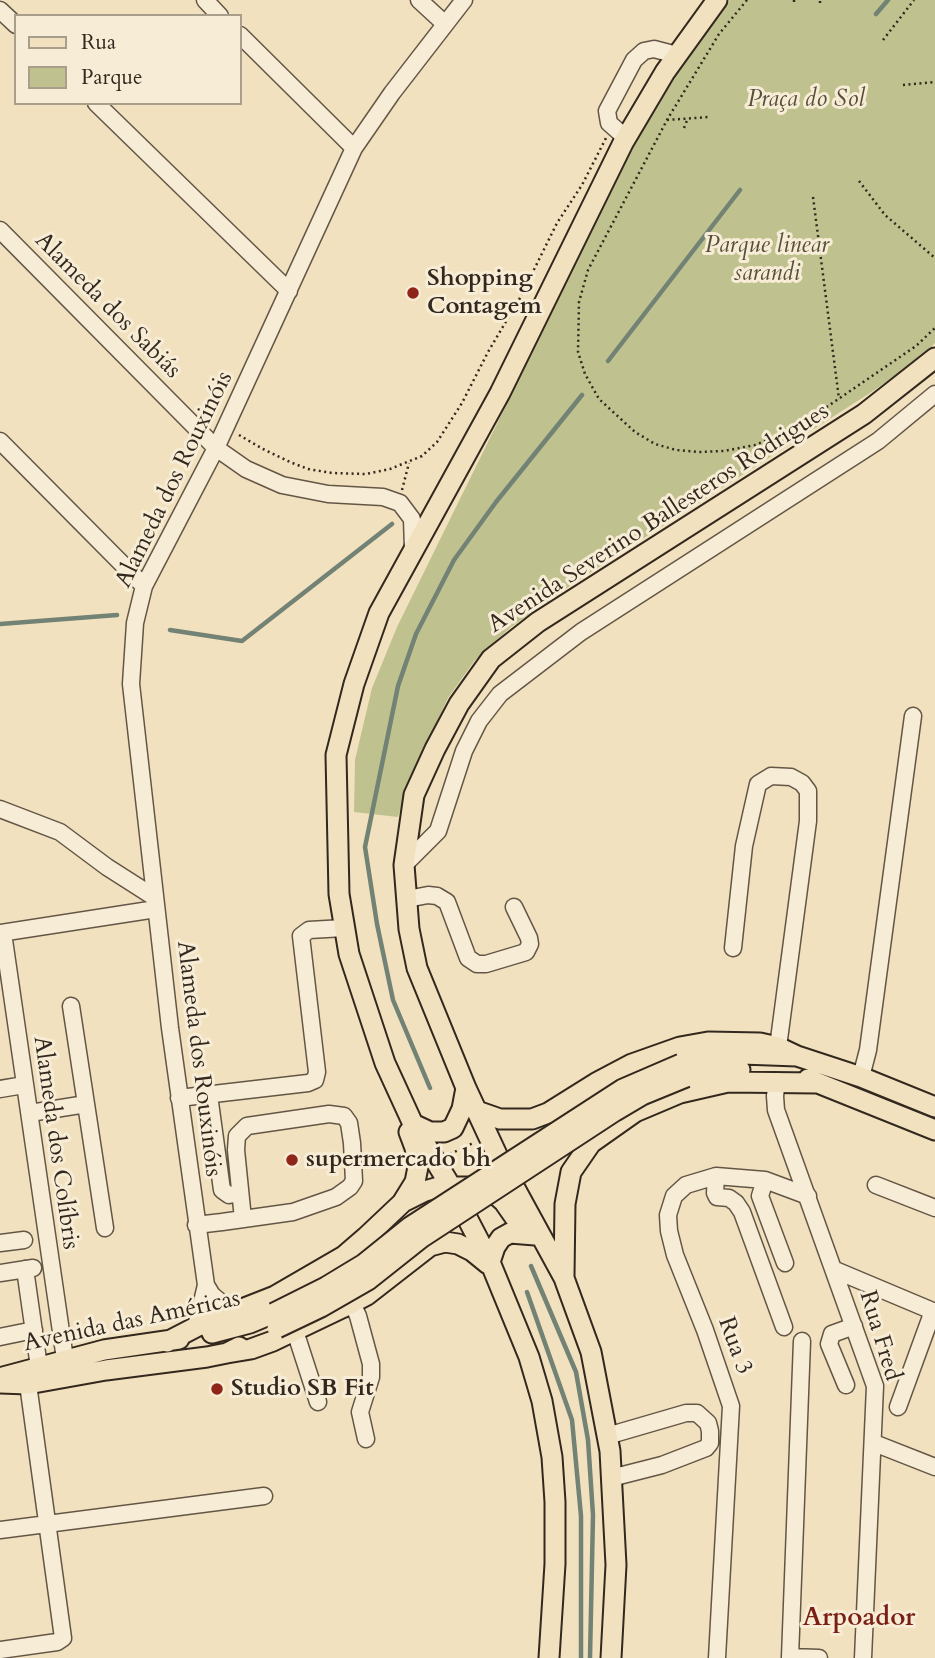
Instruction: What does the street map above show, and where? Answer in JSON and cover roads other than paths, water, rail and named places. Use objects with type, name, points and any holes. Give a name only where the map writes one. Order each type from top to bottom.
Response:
[{"type":"main road","points":[[402,1203],[415,1182],[418,1167],[415,1148],[349,954],[339,894],[336,755],[354,684],[379,613],[500,393],[619,132],[717,0]]},
{"type":"main road","name":"Avenida Severino Ballesteros Rodrigues","points":[[611,1658],[616,1565],[611,1478],[607,1436],[591,1352],[564,1278],[532,1234],[466,1088],[417,968],[409,929],[404,865],[414,795],[459,704],[491,659],[538,622],[863,414],[935,358]]},
{"type":"main road","points":[[477,1111],[500,1119],[532,1119],[548,1113],[632,1064],[680,1047],[735,1041],[778,1047],[935,1107]]},
{"type":"main road","points":[[282,1324],[326,1287],[364,1264],[410,1227],[622,1089],[649,1076],[742,1054],[797,1056]]},
{"type":"main road","points":[[385,1063],[413,1124],[450,1185],[491,1265],[528,1357],[542,1401],[552,1457],[555,1503],[550,1658]]},
{"type":"main road","points":[[683,1070],[771,1070],[794,1074],[935,1130]]},
{"type":"main road","points":[[564,1278],[565,1204],[571,1172],[591,1143],[635,1112],[680,1093],[728,1082],[817,1083]]},
{"type":"main road","points":[[413,1124],[430,1132],[444,1132],[453,1128],[462,1109],[466,1088]]},
{"type":"main road","points":[[167,1342],[196,1327],[275,1296],[344,1256],[402,1203],[425,1191],[450,1185],[476,1186],[495,1194],[532,1234]]},
{"type":"main road","points":[[491,1265],[495,1247],[501,1238],[510,1233],[532,1234]]},
{"type":"main road","points":[[282,1324],[352,1303],[430,1246],[445,1242],[458,1244],[491,1265]]},
{"type":"main road","name":"Avenida das Américas","points":[[1,1375],[104,1350],[167,1342],[250,1323],[282,1324]]},
{"type":"main road","name":"Avenida das Américas","points":[[1,1375],[28,1384],[227,1353],[282,1324]]},
{"type":"street","points":[[205,0],[218,14]]},
{"type":"street","points":[[419,0],[445,24]]},
{"type":"street","name":"Alameda dos Rouxinóis","points":[[196,1327],[206,1285],[178,1098],[131,684],[135,622],[144,586],[216,448],[354,148],[392,93],[464,0]]},
{"type":"street","points":[[0,10],[14,23]]},
{"type":"street","points":[[242,37],[354,148]]},
{"type":"street","points":[[619,132],[609,123],[607,111],[634,60],[645,51],[654,49],[677,55]]},
{"type":"street","points":[[98,105],[289,291]]},
{"type":"street","name":"Alameda dos Sabiás","points":[[0,230],[216,448],[246,469],[282,485],[328,494],[383,497],[400,503],[412,519],[414,549]]},
{"type":"street","name":"Avenida Severino Ballesteros Rodrigues","points":[[404,865],[438,831],[464,751],[479,721],[500,694],[581,632],[878,441],[935,394]]},
{"type":"street","points":[[0,441],[144,586]]},
{"type":"street","points":[[862,1077],[870,1037],[913,716]]},
{"type":"street","points":[[733,948],[744,846],[758,784],[771,776],[791,778],[802,783],[808,791],[808,821],[778,1047]]},
{"type":"street","points":[[0,809],[60,832],[155,903]]},
{"type":"street","points":[[407,899],[428,895],[437,896],[447,902],[468,958],[477,964],[486,964],[526,952],[530,944],[529,938],[513,907]]},
{"type":"street","points":[[1,933],[155,903]]},
{"type":"street","points":[[178,1098],[315,1080],[317,1072],[301,940],[306,931],[344,928]]},
{"type":"street","name":"Alameda dos Colíbris","points":[[1,933],[65,1359]]},
{"type":"street","points":[[71,1006],[105,1228]]},
{"type":"street","name":"Rua Fred","points":[[777,1082],[776,1110],[875,1386],[863,1658]]},
{"type":"street","points":[[0,1089],[24,1086]]},
{"type":"street","points":[[209,1095],[222,1190],[229,1195],[240,1192]]},
{"type":"street","points":[[30,1113],[86,1104]]},
{"type":"street","points":[[196,1225],[243,1219],[293,1212],[336,1197],[354,1181],[352,1143],[346,1119],[340,1114],[329,1114],[247,1126],[237,1136],[243,1219]]},
{"type":"street","points":[[716,1176],[717,1197],[729,1198],[742,1212],[784,1327]]},
{"type":"street","name":"Rua 3","points":[[718,1658],[731,1406],[675,1255],[668,1215],[674,1196],[686,1185],[716,1176],[765,1180],[808,1196]]},
{"type":"street","points":[[765,1180],[760,1196],[785,1263]]},
{"type":"street","points":[[876,1185],[935,1208]]},
{"type":"street","points":[[0,1243],[24,1240]]},
{"type":"street","points":[[0,1273],[50,1265]]},
{"type":"street","points":[[25,1269],[39,1367]]},
{"type":"street","points":[[835,1270],[934,1311],[898,1407]]},
{"type":"street","points":[[206,1285],[212,1295],[237,1312]]},
{"type":"street","points":[[352,1303],[371,1364],[371,1377],[360,1412],[366,1439]]},
{"type":"street","points":[[282,1324],[318,1402]]},
{"type":"street","points":[[846,1385],[829,1344],[832,1334],[853,1326]]},
{"type":"street","points":[[0,1337],[34,1330]]},
{"type":"street","points":[[802,1341],[790,1657],[819,1658]]},
{"type":"street","points":[[0,1650],[57,1642],[63,1638],[28,1384]]},
{"type":"street","points":[[607,1436],[686,1413],[697,1413],[708,1423],[710,1431],[710,1443],[706,1448],[662,1465],[611,1478]]},
{"type":"street","points":[[874,1443],[935,1467]]},
{"type":"street","points":[[0,1530],[264,1496]]},
{"type":"waterway","points":[[876,14],[888,0]]},
{"type":"waterway","points":[[608,361],[740,190]]},
{"type":"waterway","points":[[430,1088],[393,1000],[365,847],[398,686],[416,634],[454,560],[496,502],[582,395]]},
{"type":"waterway","points":[[170,630],[242,641],[392,524]]},
{"type":"waterway","points":[[0,624],[117,615]]},
{"type":"waterway","points":[[531,1266],[576,1372],[588,1440],[593,1515],[590,1658]]},
{"type":"waterway","points":[[527,1292],[572,1420],[581,1516],[581,1658]]},
{"type":"place","name":"Shopping Contagem","points":[[413,293]]},
{"type":"place","name":"supermercado bh","points":[[292,1160]]},
{"type":"place","name":"Studio SB Fit","points":[[217,1389]]},
{"type":"district","name":"Arpoador","points":[[859,1619]]},
{"type":"park label","name":"Praça do Sol","points":[[806,100]]},
{"type":"park label","name":"Parque linear sarandi","points":[[767,260]]}]
